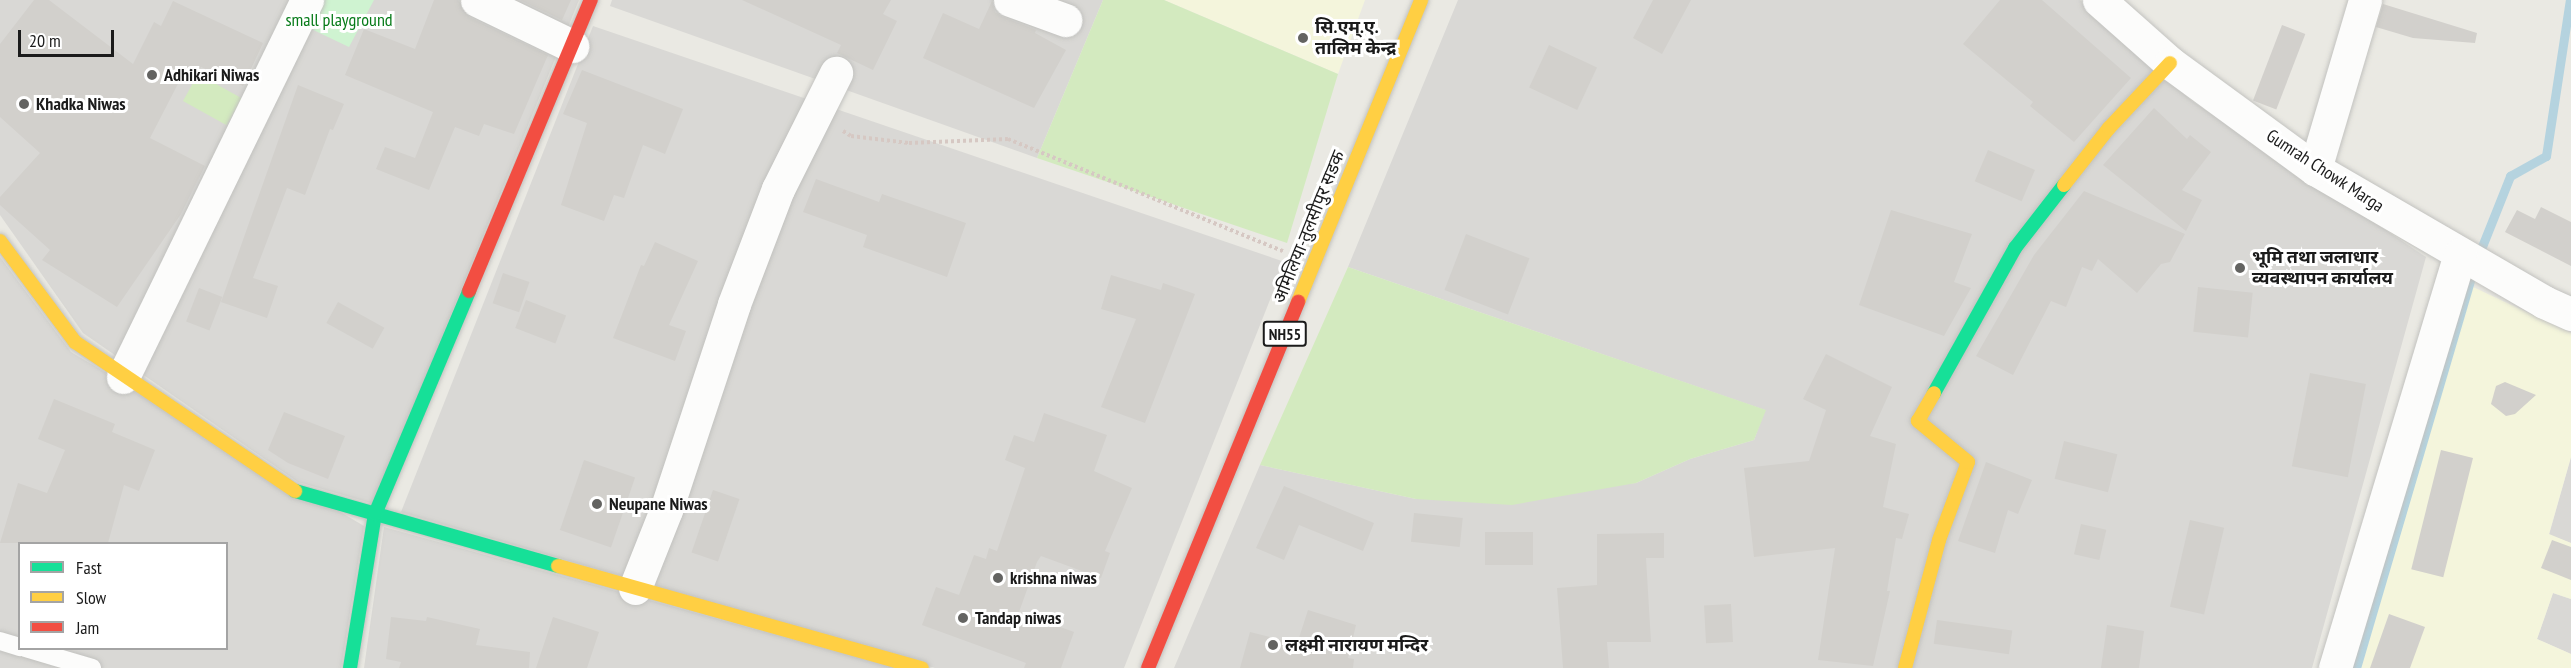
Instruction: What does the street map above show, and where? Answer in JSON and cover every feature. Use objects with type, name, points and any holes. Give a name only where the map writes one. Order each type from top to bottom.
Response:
[{"type":"street","points":[[123,377],[307,0]]},
{"type":"street","points":[[477,0],[572,46]]},
{"type":"street","points":[[350,668],[375,514],[591,0]]},
{"type":"street","points":[[1010,0],[1065,20]]},
{"type":"street","name":"अमिलिया-तुलसीपुर सडक","points":[[1148,668],[1421,0]]},
{"type":"street","name":"Gumrah Chowk Marga","points":[[2099,0],[2170,63],[2315,169],[2460,255],[2571,314]]},
{"type":"street","points":[[2315,169],[2365,0]]},
{"type":"street","points":[[1905,668],[1939,540],[1968,462],[1918,421],[2015,248],[2109,128],[2170,63]]},
{"type":"street","points":[[635,588],[666,510],[734,304],[778,189],[836,73]]},
{"type":"street","points":[[0,241],[75,342],[123,377],[297,492],[922,668]]},
{"type":"street","points":[[2335,668],[2460,255]]},
{"type":"lane","points":[[0,641],[18,646]]},
{"type":"lane","points":[[32,650],[92,668]]},
{"type":"path","points":[[815,113],[851,136],[909,143],[1008,139],[1314,264]]},
{"type":"shaded area","points":[[0,0],[579,0],[374,504],[298,482],[83,333],[0,215]]},
{"type":"shaded area","points":[[612,0],[1103,0],[1037,158],[610,6]]},
{"type":"shaded area","name":"सि.एम्.ए. तालिम केन्द्र","points":[[1164,0],[1365,0],[1338,74]]},
{"type":"shaded area","points":[[1458,0],[2080,0],[2192,101],[2426,257],[2312,668],[1174,668],[1260,465],[1416,499],[1636,483],[1690,459],[1754,440],[1765,410],[1348,267]]},
{"type":"shaded area","points":[[593,26],[1285,262],[1124,668],[935,668],[401,512]]},
{"type":"shaded area","points":[[0,257],[71,352],[364,526],[341,668],[0,668]]},
{"type":"shaded area","points":[[2471,286],[2571,333],[2571,457],[2549,534],[2571,543],[2571,599],[2553,593],[2537,639],[2571,654],[2571,668],[2360,668]]},
{"type":"shaded area","points":[[2571,457],[2571,543],[2549,535]]},
{"type":"shaded area","points":[[384,527],[896,668],[364,668]]},
{"type":"shaded area","points":[[2553,593],[2571,599],[2571,654],[2537,639]]},
{"type":"green space","name":"small playground","points":[[320,0],[374,0],[349,47],[307,27]]},
{"type":"green space","points":[[1103,0],[1164,0],[1338,74],[1287,243],[1037,158]]},
{"type":"green space","points":[[198,74],[242,98],[227,125],[183,101]]},
{"type":"green space","points":[[1348,267],[1766,410],[1754,440],[1690,459],[1636,483],[1512,505],[1416,499],[1260,465]]},
{"type":"building","points":[[34,0],[49,0],[133,64],[154,22],[161,26],[173,1],[263,43],[243,86],[201,67],[192,84],[181,78],[150,138],[205,166],[181,214],[117,307],[42,260],[50,250],[0,205],[0,197],[40,153],[0,117],[0,44]]},
{"type":"building","points":[[434,0],[458,0],[469,17],[548,55],[514,134],[484,124],[479,136],[455,127],[429,190],[376,169],[385,147],[415,158],[433,112],[345,75],[364,29],[415,49]]},
{"type":"building","points":[[520,0],[571,0],[562,20]]},
{"type":"building","points":[[742,0],[891,0],[883,14],[897,21],[873,70],[837,53],[841,45]]},
{"type":"building","points":[[1653,0],[1691,0],[1662,54],[1633,38]]},
{"type":"building","points":[[2000,0],[2042,0],[2131,78],[2074,142],[2030,106],[2033,102],[1963,44]]},
{"type":"building","points":[[992,1],[995,12],[1036,30],[1035,33],[1066,50],[1034,108],[923,58],[943,13],[979,29]]},
{"type":"building","points":[[2383,4],[2477,33],[2475,43],[2413,38],[2376,27]]},
{"type":"building","points":[[2282,25],[2305,34],[2276,110],[2253,101]]},
{"type":"building","points":[[1549,45],[1597,67],[1577,110],[1529,88]]},
{"type":"building","points":[[582,70],[683,109],[665,154],[643,145],[624,198],[614,195],[604,221],[561,205],[587,123],[563,114]]},
{"type":"building","points":[[298,85],[344,104],[333,130],[330,129],[305,195],[287,188],[253,278],[278,286],[267,318],[221,302]]},
{"type":"building","points":[[2154,108],[2187,139],[2190,135],[2211,152],[2182,190],[2202,200],[2186,231],[2103,165]]},
{"type":"building","points":[[1988,150],[2035,170],[2022,201],[1975,181]]},
{"type":"building","points":[[816,179],[879,202],[882,194],[966,223],[947,277],[863,247],[867,235],[803,212]]},
{"type":"building","points":[[2084,191],[2185,234],[2170,262],[2161,264],[2137,293],[2098,259],[2092,271],[2082,267],[2066,307],[2051,301],[2013,375],[1976,356],[2034,255]]},
{"type":"building","points":[[2541,207],[2571,222],[2571,266],[2505,232],[2517,210],[2535,219]]},
{"type":"building","points":[[1891,210],[1972,234],[1954,282],[1971,288],[1944,336],[1859,305]]},
{"type":"building","points":[[1466,234],[1529,258],[1508,314],[1444,290]]},
{"type":"building","points":[[655,242],[698,261],[669,325],[686,331],[675,361],[613,338],[641,265],[644,266]]},
{"type":"building","points":[[503,273],[529,282],[519,312],[493,303]]},
{"type":"building","points":[[1111,275],[1161,290],[1163,283],[1195,294],[1145,423],[1101,407],[1136,319],[1101,309]]},
{"type":"building","points":[[2198,287],[2253,293],[2248,338],[2193,332]]},
{"type":"building","points":[[199,288],[222,297],[209,331],[186,322]]},
{"type":"building","points":[[526,300],[566,315],[555,343],[515,328]]},
{"type":"building","points":[[338,302],[384,328],[373,349],[326,323]]},
{"type":"building","points":[[1826,354],[1892,387],[1870,436],[1896,444],[1883,507],[1909,514],[1902,539],[1896,538],[1887,591],[1890,591],[1873,666],[1818,660],[1835,548],[1754,557],[1744,468],[1809,461],[1826,410],[1803,399]]},
{"type":"building","points":[[2310,373],[2366,384],[2348,477],[2292,466]]},
{"type":"building","points":[[2505,382],[2536,395],[2515,414],[2506,416],[2491,404],[2496,386]]},
{"type":"building","points":[[54,399],[115,424],[112,432],[155,450],[139,491],[124,485],[108,542],[0,543],[18,483],[47,493],[65,450],[38,439]]},
{"type":"building","points":[[284,412],[345,436],[328,479],[288,463],[268,450]]},
{"type":"building","points":[[1044,413],[1107,435],[1094,471],[1132,488],[1105,551],[1110,553],[1101,578],[1041,556],[1037,562],[1019,612],[1074,632],[1061,668],[1024,668],[1026,663],[922,625],[936,587],[959,595],[974,555],[986,559],[989,548],[997,551],[1025,468],[1005,460],[1014,435],[1034,442]]},
{"type":"building","points":[[2064,441],[2117,454],[2108,492],[2055,479]]},
{"type":"building","points":[[2441,450],[2473,458],[2443,577],[2411,569]]},
{"type":"building","name":"Neupane Niwas","points":[[584,460],[635,478],[611,548],[560,530]]},
{"type":"building","points":[[1986,462],[2032,480],[2018,514],[2008,510],[1995,553],[1958,541]]},
{"type":"building","points":[[1284,486],[1374,523],[1363,551],[1299,525],[1284,560],[1256,548]]},
{"type":"building","points":[[713,490],[739,499],[718,562],[692,552]]},
{"type":"building","points":[[1414,513],[1463,518],[1460,547],[1411,542]]},
{"type":"building","points":[[2190,520],[2224,528],[2204,615],[2170,607]]},
{"type":"building","points":[[2081,524],[2106,530],[2099,560],[2074,554]]},
{"type":"building","points":[[1485,532],[1533,532],[1533,565],[1485,565]]},
{"type":"building","points":[[1664,533],[1664,558],[1646,558],[1651,642],[1607,642],[1609,668],[1563,668],[1557,588],[1597,585],[1597,534]]},
{"type":"building","points":[[2552,540],[2571,547],[2571,580],[2541,568]]},
{"type":"building","points":[[1731,604],[1733,642],[1706,643],[1704,605]]},
{"type":"building","points":[[1308,610],[1356,625],[1348,658],[1354,659],[1353,668],[1240,668],[1250,632],[1297,644]]},
{"type":"building","points":[[2389,614],[2425,627],[2410,668],[2370,668]]},
{"type":"building","points":[[391,617],[426,621],[427,617],[480,629],[476,645],[530,652],[529,668],[399,668],[401,662],[386,659]]},
{"type":"building","points":[[553,617],[599,632],[587,668],[536,668]]},
{"type":"building","points":[[1937,620],[2012,631],[2009,654],[1934,644]]},
{"type":"building","points":[[2107,625],[2144,631],[2139,668],[2101,668]]},
{"type":"waterway","points":[[2481,249],[2510,176],[2546,156],[2570,0]]},
{"type":"waterway","points":[[2356,668],[2470,280]]},
{"type":"traffic: fast","points":[[1934,393],[2015,248],[2064,185]]},
{"type":"traffic: fast","points":[[350,668],[375,514],[469,291]]},
{"type":"traffic: fast","points":[[295,491],[558,566]]},
{"type":"traffic: slow","points":[[1298,302],[1421,0]]},
{"type":"traffic: slow","points":[[2064,185],[2109,128],[2170,63]]},
{"type":"traffic: slow","points":[[0,241],[75,342],[295,491]]},
{"type":"traffic: slow","points":[[1905,668],[1939,540],[1968,462],[1918,421],[1934,393]]},
{"type":"traffic: slow","points":[[558,566],[922,668]]},
{"type":"traffic: jam","points":[[469,291],[591,0]]},
{"type":"traffic: jam","points":[[1148,668],[1298,302]]},
{"type":"place","name":"सि.एम्.ए. तालिम केन्द्र","points":[[1303,38]]},
{"type":"place","name":"Adhikari Niwas","points":[[152,75]]},
{"type":"place","name":"Khadka Niwas","points":[[24,104]]},
{"type":"place","name":"भूमि तथा जलाधार व्यवस्थापन कार्यालय","points":[[2240,268]]},
{"type":"place","name":"Neupane Niwas","points":[[597,504]]},
{"type":"place","name":"krishna niwas","points":[[998,578]]},
{"type":"place","name":"Tandap niwas","points":[[963,618]]},
{"type":"place","name":"लक्ष्मी नारायण मन्दिर","points":[[1273,645]]}]
